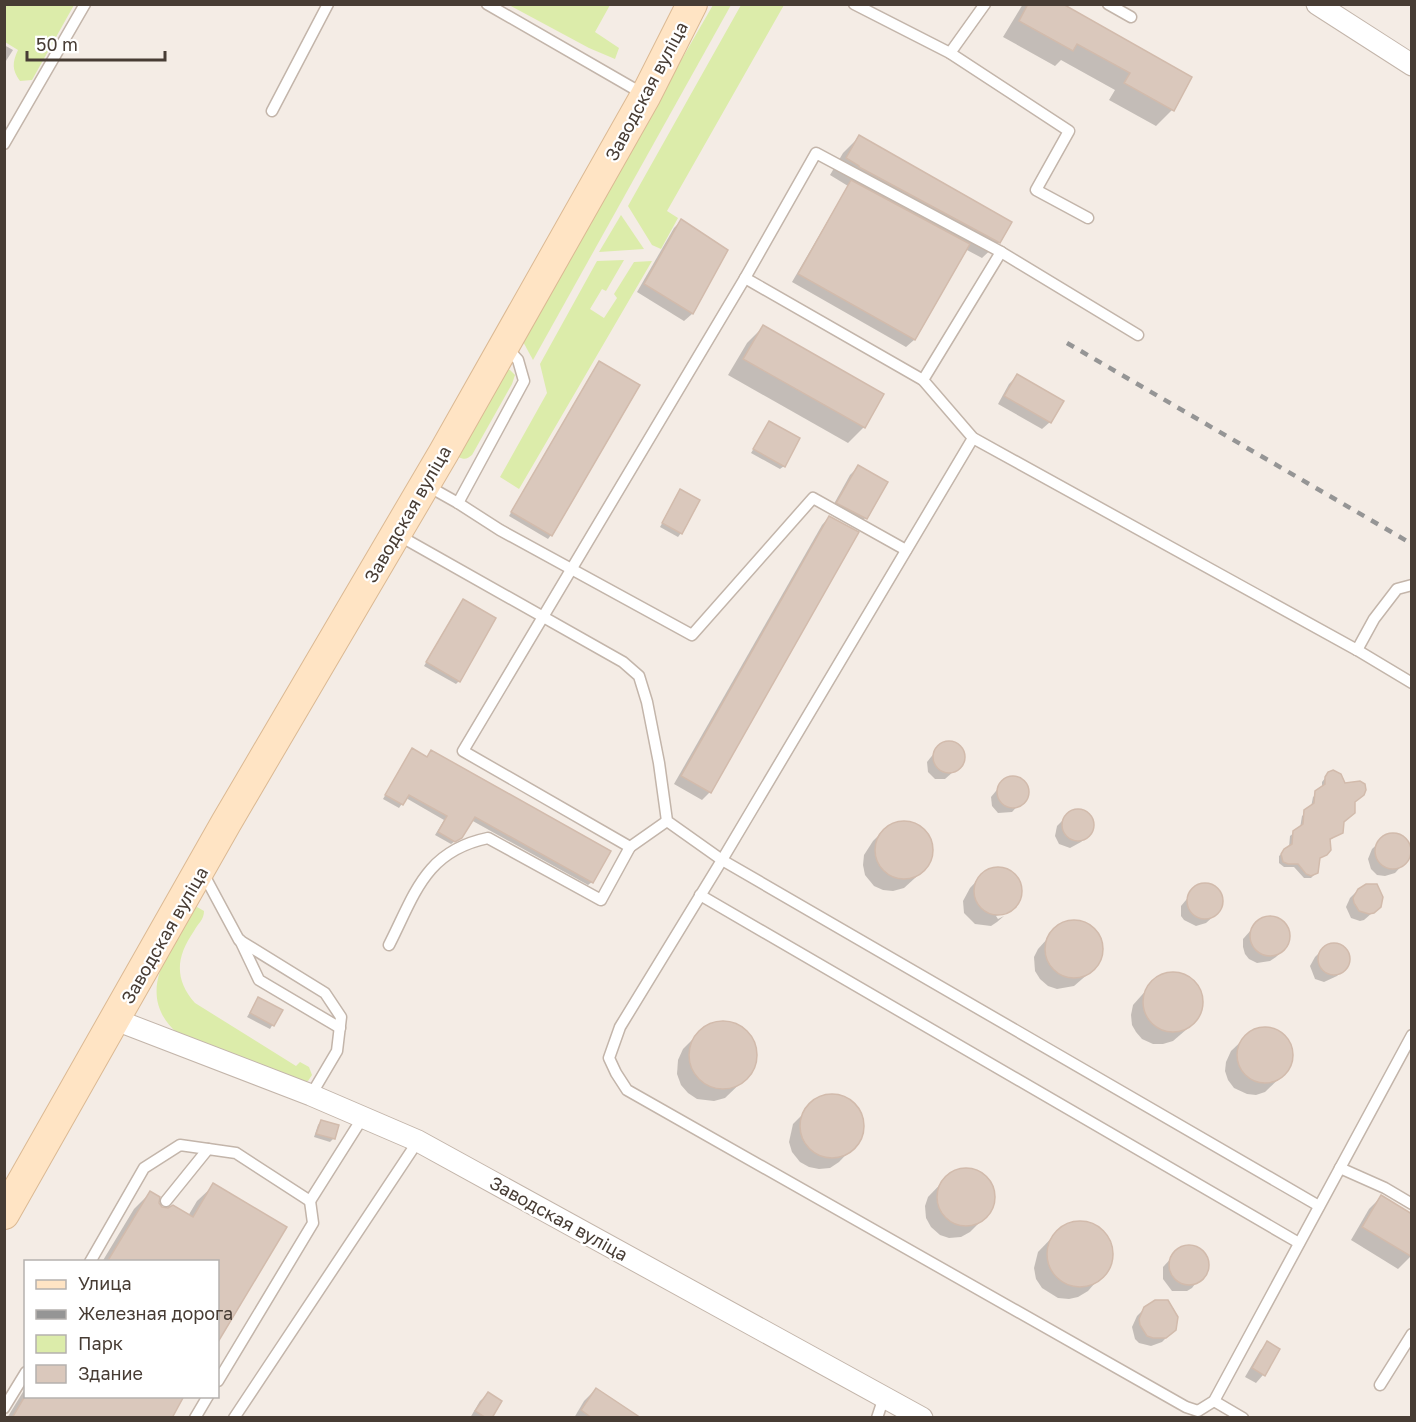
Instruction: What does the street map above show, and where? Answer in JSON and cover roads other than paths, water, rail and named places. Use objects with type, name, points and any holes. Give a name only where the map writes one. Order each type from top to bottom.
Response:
[{"type":"street","name":"Заводская вуліца","points":[[4,1214],[202,870],[226,823],[425,484],[646,95],[692,4]]},
{"type":"street","points":[[1317,4],[1412,64]]},
{"type":"street","name":"Заводская вуліца","points":[[116,1020],[311,1095],[418,1141],[922,1418]]},
{"type":"lane","points":[[4,144],[85,4]]},
{"type":"lane","points":[[272,111],[328,4]]},
{"type":"lane","points":[[487,4],[646,95]]},
{"type":"lane","points":[[854,4],[950,53],[1070,131],[1036,190],[1088,218]]},
{"type":"lane","points":[[950,53],[985,4]]},
{"type":"lane","points":[[1108,4],[1131,18]]},
{"type":"lane","points":[[630,847],[463,751],[745,278],[816,153],[1001,252],[1138,335]]},
{"type":"lane","points":[[923,380],[1001,252]]},
{"type":"lane","points":[[745,278],[923,380],[973,438],[1412,682]]},
{"type":"lane","points":[[458,503],[524,381],[518,360],[504,345]]},
{"type":"lane","points":[[973,438],[620,1027],[609,1058],[627,1090],[1186,1407],[1198,1411],[1214,1401],[1412,1035]]},
{"type":"lane","points":[[425,484],[500,530],[693,635],[813,498],[906,550]]},
{"type":"lane","points":[[395,534],[623,662],[639,676],[647,702],[657,753],[667,820],[722,860],[1319,1206]]},
{"type":"lane","points":[[1357,650],[1374,619],[1397,589],[1412,585]]},
{"type":"lane","points":[[388,945],[430,869],[445,855],[470,842],[488,838],[601,900],[630,847],[667,820]]},
{"type":"lane","points":[[202,870],[259,980],[340,1028]]},
{"type":"lane","points":[[700,895],[1299,1243]]},
{"type":"lane","points":[[239,940],[325,993],[341,1017],[337,1051],[311,1095]]},
{"type":"lane","points":[[219,1379],[313,1223],[310,1201],[363,1118]]},
{"type":"lane","points":[[234,1418],[418,1141]]},
{"type":"lane","points":[[91,1260],[144,1168],[180,1145],[236,1153],[310,1201]]},
{"type":"lane","points":[[166,1200],[208,1149]]},
{"type":"lane","points":[[1340,1168],[1385,1188],[1412,1204]]},
{"type":"lane","points":[[1380,1385],[1412,1334]]},
{"type":"lane","points":[[4,1408],[24,1375]]},
{"type":"lane","points":[[877,1418],[884,1397]]},
{"type":"lane","points":[[195,1418],[207,1398]]},
{"type":"lane","points":[[1214,1401],[1243,1418]]},
{"type":"railway","points":[[1067,343],[1412,544]]}]
